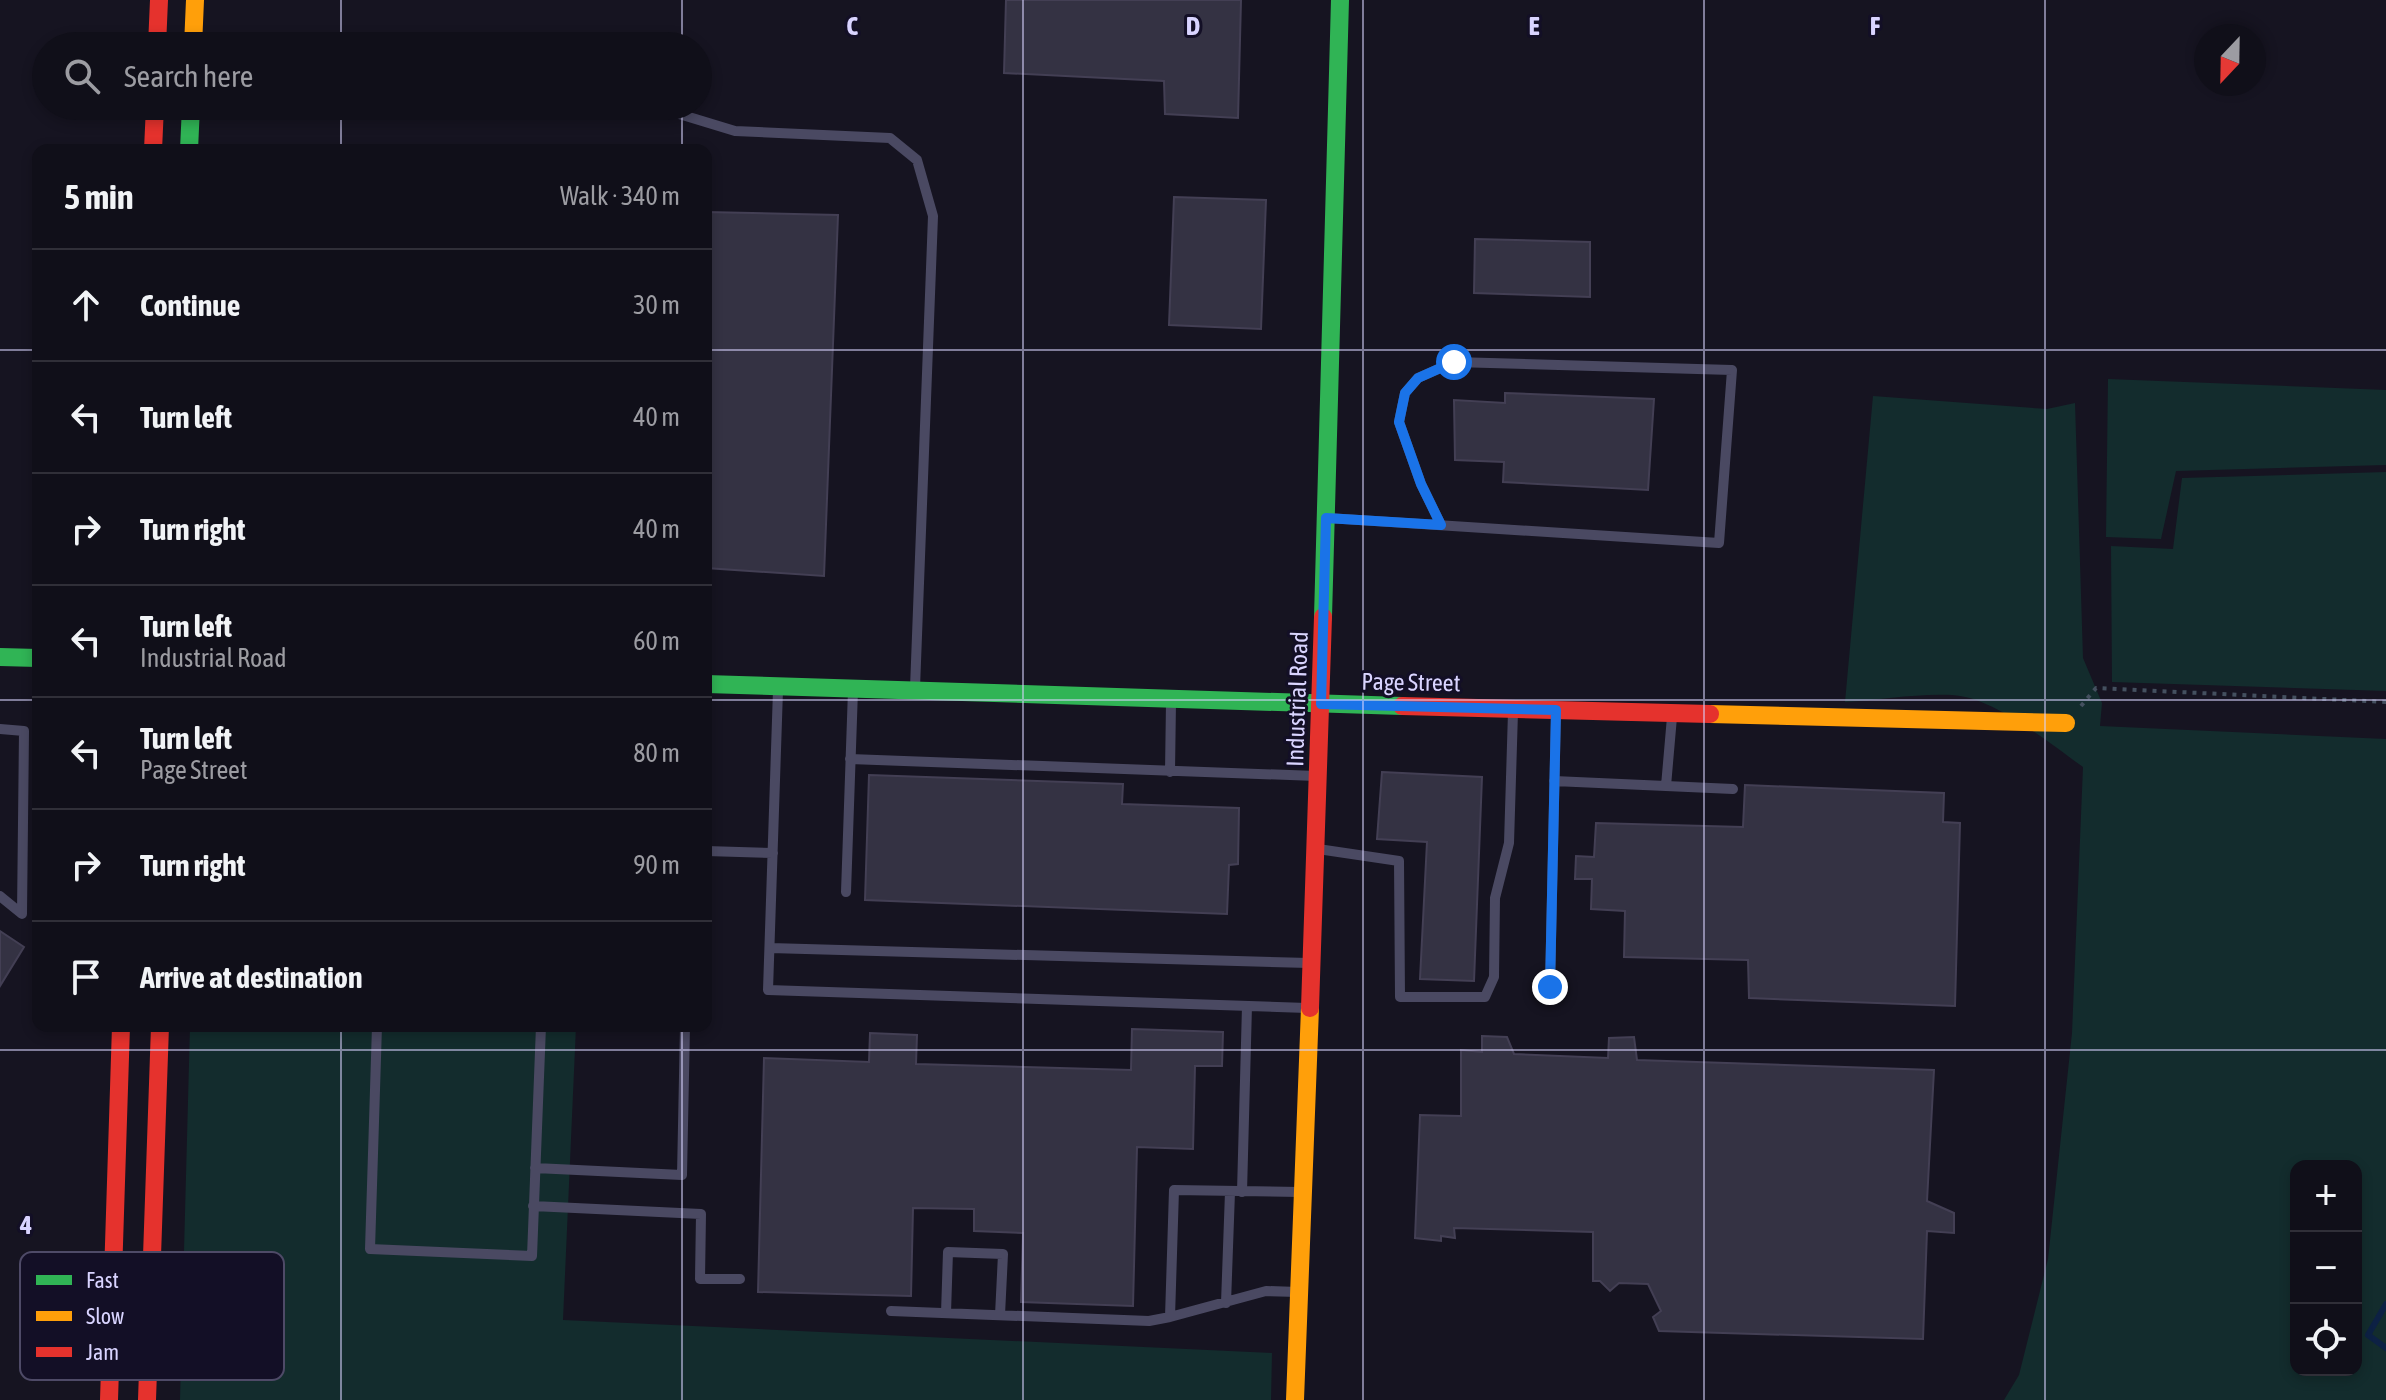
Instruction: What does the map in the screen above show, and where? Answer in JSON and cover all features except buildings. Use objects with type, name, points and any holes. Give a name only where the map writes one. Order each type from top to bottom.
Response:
[{"type":"main road","points":[[158,32],[159,0]]},
{"type":"main road","points":[[194,32],[195,0]]},
{"type":"main road","name":"Industrial Road","points":[[1295,1400],[1319,776],[1340,0]]},
{"type":"main road","points":[[153,144],[154,120]]},
{"type":"main road","points":[[189,144],[190,120]]},
{"type":"main road","points":[[0,657],[32,658]]},
{"type":"main road","name":"Page Street","points":[[712,684],[2066,723]]},
{"type":"main road","points":[[114,1252],[121,1032]]},
{"type":"main road","points":[[152,1252],[160,1032]]},
{"type":"main road","points":[[109,1400],[110,1380]]},
{"type":"main road","points":[[147,1400],[148,1380]]},
{"type":"lane","points":[[699,120],[735,131],[890,138],[917,160],[933,216],[915,690]]},
{"type":"lane","points":[[1326,518],[1719,543],[1732,370],[1454,362],[1418,378],[1405,393],[1399,422],[1421,484],[1441,525]]},
{"type":"lane","points":[[778,686],[768,990],[1309,1008]]},
{"type":"lane","points":[[846,892],[853,688]]},
{"type":"lane","points":[[1170,772],[1171,699]]},
{"type":"lane","points":[[1316,849],[1399,861],[1400,997],[1485,997],[1494,977],[1495,898],[1509,843],[1513,709]]},
{"type":"lane","points":[[1550,987],[1556,710]]},
{"type":"lane","points":[[1666,786],[1672,713]]},
{"type":"lane","points":[[0,729],[24,731],[22,914],[0,896]]},
{"type":"lane","points":[[850,759],[1319,776]]},
{"type":"lane","points":[[1554,781],[1733,789]]},
{"type":"lane","points":[[712,851],[773,853]]},
{"type":"lane","points":[[770,948],[1311,963]]},
{"type":"lane","points":[[1242,1192],[1247,1006]]},
{"type":"lane","points":[[377,1032],[370,1249],[532,1256],[541,1032]]},
{"type":"lane","points":[[535,1168],[682,1175],[685,1032]]},
{"type":"lane","points":[[1170,1317],[1174,1190],[1302,1192]]},
{"type":"lane","points":[[1226,1303],[1230,1192]]},
{"type":"lane","points":[[533,1206],[701,1214],[700,1279],[740,1279]]},
{"type":"lane","points":[[946,1313],[948,1252],[1003,1254],[1000,1315]]},
{"type":"lane","points":[[891,1311],[1149,1321],[1266,1291],[1300,1292]]},
{"type":"path","points":[[2066,723],[2096,688],[2386,702]]},
{"type":"green space","points":[[2108,379],[2386,390],[2386,465],[2176,471],[2161,539],[2106,537]]},
{"type":"green space","points":[[1873,396],[2047,409],[2075,403],[2083,658],[2102,703],[2100,726],[2386,739],[2386,1400],[2004,1400],[2019,1375],[2048,1259],[2072,1033],[2083,767],[2003,712],[1968,698],[1926,695],[1845,702]]},
{"type":"green space","points":[[2386,472],[2386,691],[2112,682],[2111,546],[2173,549],[2182,478]]},
{"type":"green space","points":[[190,1032],[576,1032],[563,1320],[1272,1353],[1271,1400],[180,1400],[181,1380],[284,1380],[284,1252],[184,1252]]},
{"type":"waterway","points":[[2386,1304],[2368,1335],[2386,1348]]},
{"type":"traffic: fast","points":[[1323,617],[1340,0]]},
{"type":"traffic: fast","points":[[189,144],[190,120]]},
{"type":"traffic: fast","points":[[0,657],[32,658]]},
{"type":"traffic: fast","points":[[712,684],[1402,706]]},
{"type":"traffic: slow","points":[[194,32],[195,0]]},
{"type":"traffic: slow","points":[[1710,714],[2066,723]]},
{"type":"traffic: slow","points":[[1295,1400],[1310,1008]]},
{"type":"traffic: jam","points":[[158,32],[159,0]]},
{"type":"traffic: jam","points":[[153,144],[154,120]]},
{"type":"traffic: jam","points":[[1310,1008],[1323,617]]},
{"type":"traffic: jam","points":[[1402,706],[1710,714]]},
{"type":"traffic: jam","points":[[114,1252],[121,1032]]},
{"type":"traffic: jam","points":[[152,1252],[160,1032]]},
{"type":"traffic: jam","points":[[109,1400],[110,1380]]},
{"type":"traffic: jam","points":[[147,1400],[148,1380]]},
{"type":"route","points":[[1454,362],[1418,378],[1405,393],[1399,422],[1421,484],[1441,525],[1326,518],[1321,704],[1556,710],[1550,987]]}]
